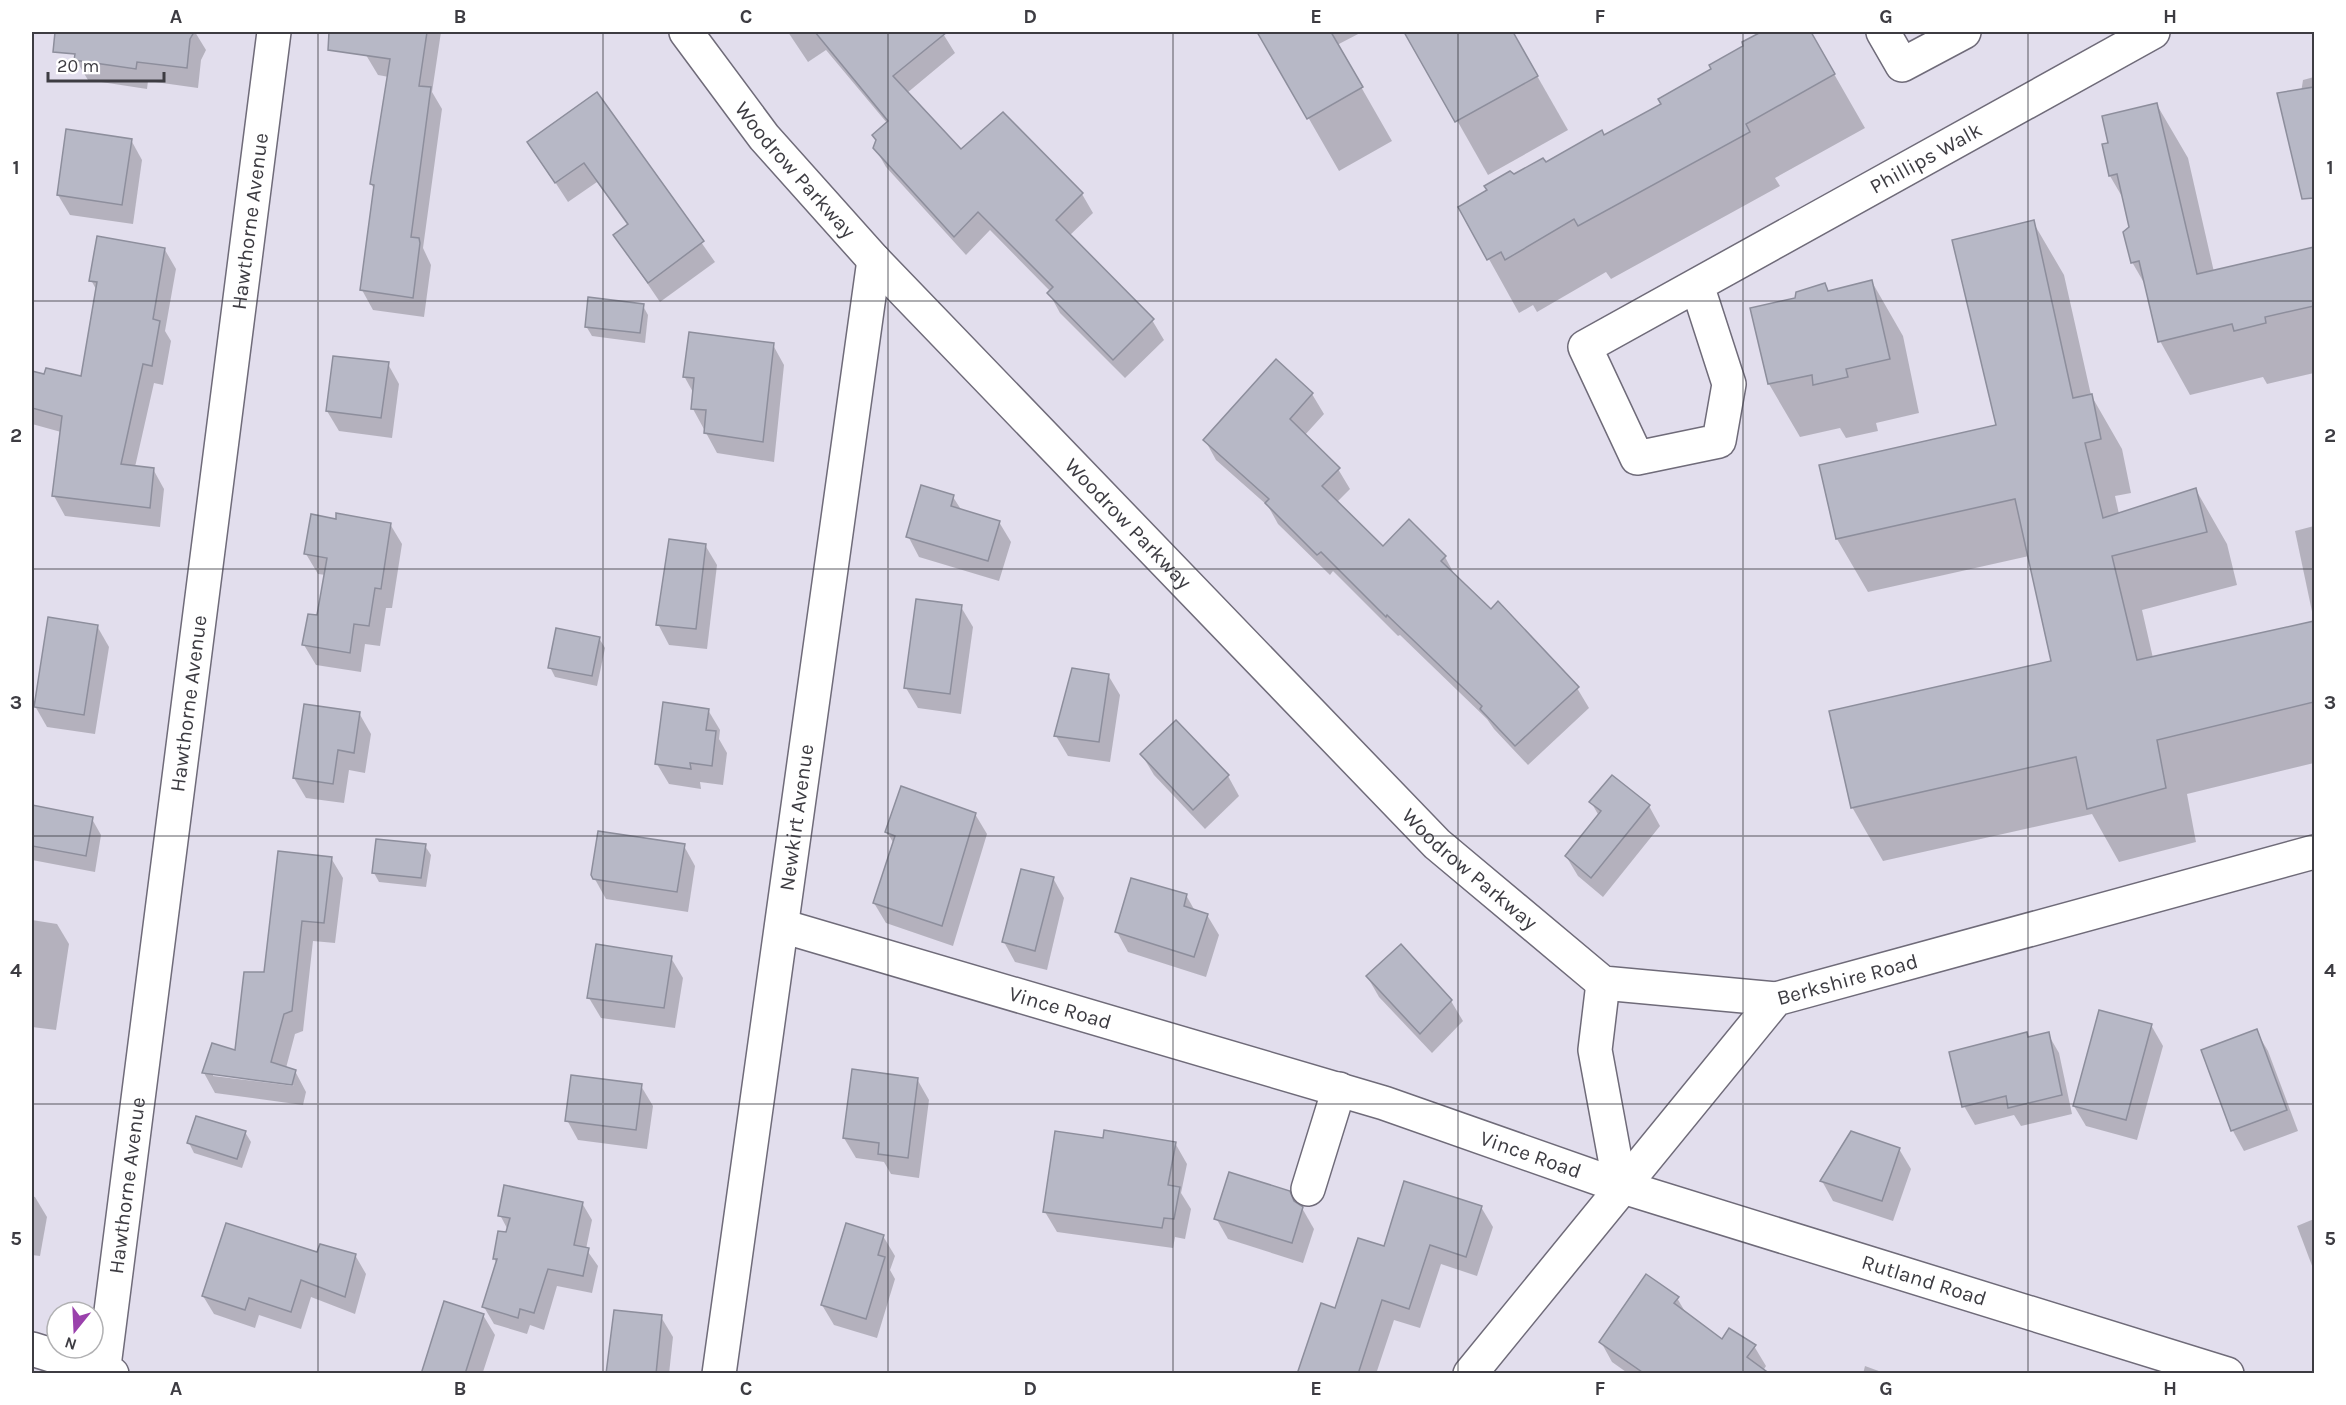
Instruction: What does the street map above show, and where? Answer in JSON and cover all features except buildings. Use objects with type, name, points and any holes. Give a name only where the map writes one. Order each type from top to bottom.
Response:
[{"type":"street","name":"Hawthorne Avenue","points":[[106,1373],[274,32]]},
{"type":"street","name":"Woodrow Parkway","points":[[686,32],[764,137],[874,260],[1437,844],[1603,983]]},
{"type":"street","points":[[1883,32],[1902,65],[1964,32]]},
{"type":"street","name":"Phillips Walk","points":[[1697,285],[1729,384],[1719,441],[1637,458],[1585,347],[2153,32]]},
{"type":"street","name":"Newkirt Avenue","points":[[719,1374],[874,260]]},
{"type":"street","name":"Berkshire Road","points":[[1470,1374],[1620,1186],[1776,999],[2312,859]]},
{"type":"street","name":"Vince Road","points":[[782,926],[1339,1089],[1620,1186]]},
{"type":"street","points":[[1620,1186],[1595,1050],[1603,983],[1776,999]]},
{"type":"street","points":[[1308,1188],[1339,1089]]},
{"type":"street","name":"Rutland Road","points":[[1620,1186],[2227,1374]]},
{"type":"street","points":[[32,1349],[106,1373]]}]
